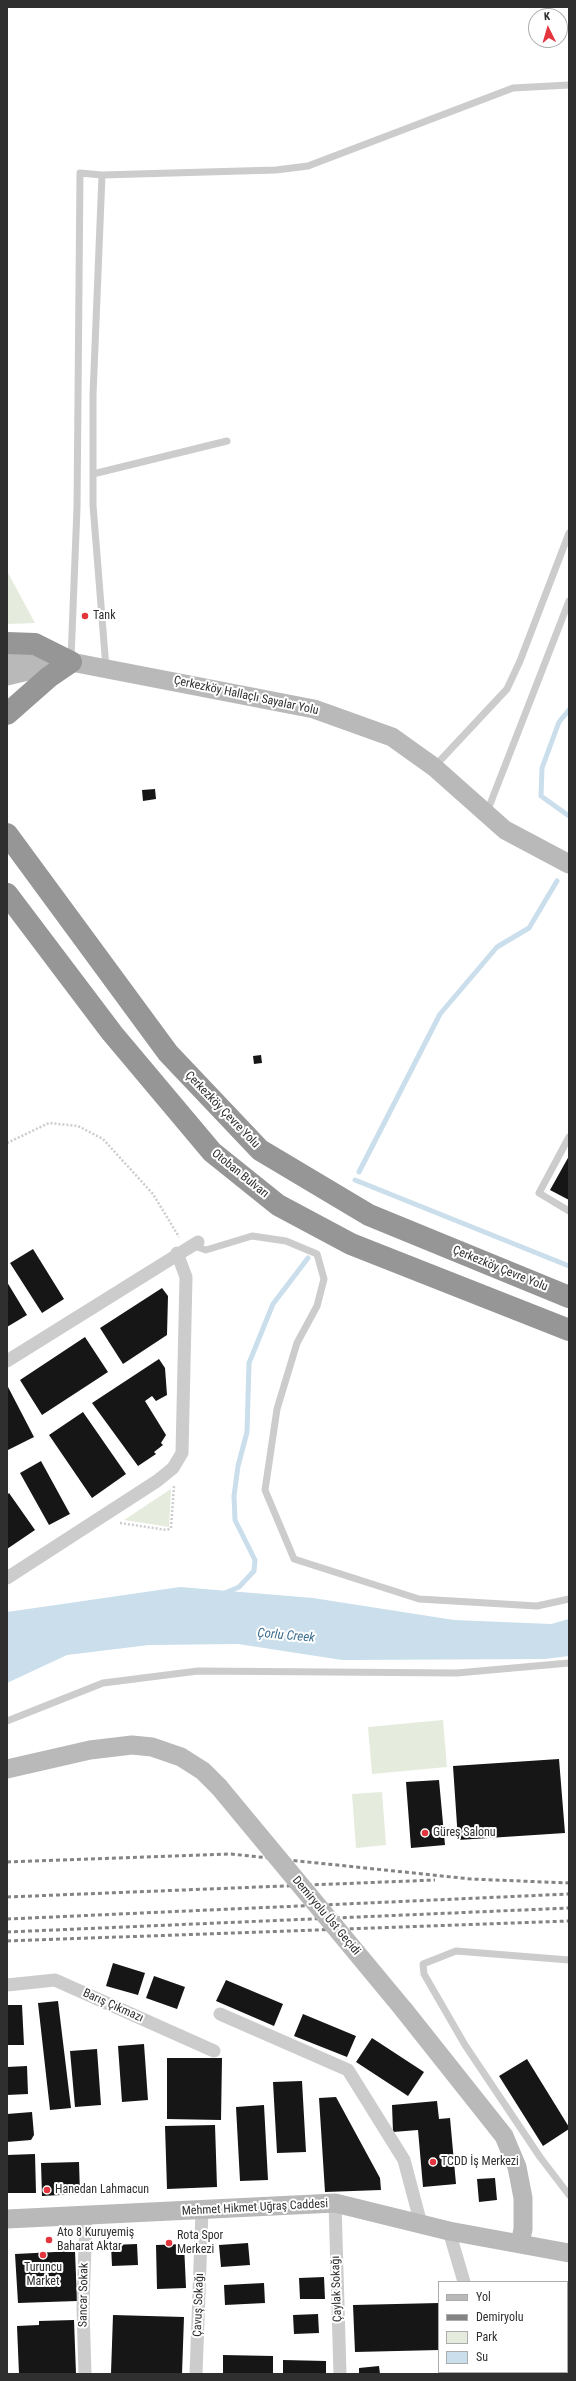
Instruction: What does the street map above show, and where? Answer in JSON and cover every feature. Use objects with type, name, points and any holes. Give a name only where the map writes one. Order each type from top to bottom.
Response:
[{"type":"highway","points":[[7,643],[35,644],[71,662],[49,677],[7,714]]},
{"type":"highway","points":[[7,816],[22,852]]},
{"type":"highway","name":"Çerkezköy Çevre Yolu","points":[[7,834],[22,852],[168,1053],[260,1150],[370,1215],[569,1297]]},
{"type":"highway","name":"Otoban Bulvarı","points":[[7,894],[112,1033],[212,1152],[278,1205],[351,1244],[569,1330]]},
{"type":"main road","name":"Çerkezköy Hallaçlı Sayalar Yolu","points":[[7,662],[30,657],[71,662],[314,709],[392,737],[434,767],[505,830],[569,864]]},
{"type":"main road","points":[[7,676],[71,662]]},
{"type":"main road","name":"Demiryolu Üst Geçidi","points":[[7,1769],[90,1750],[132,1745],[152,1747],[181,1757],[203,1771],[219,1787],[404,2010],[504,2136],[517,2167],[524,2198],[523,2229],[520,2244]]},
{"type":"main road","name":"Mehmet Hikmet Uğraş Caddesi","points":[[7,2219],[202,2211],[335,2203],[449,2231],[569,2253]]},
{"type":"street","points":[[7,1361],[188,1247]]},
{"type":"street","points":[[7,1578],[157,1481],[173,1468],[182,1453],[188,1247]]},
{"type":"street","name":"Barış Çıkmazı","points":[[7,1986],[54,1980],[214,2052]]},
{"type":"street","points":[[220,2014],[348,2070],[404,2160],[421,2224]]},
{"type":"street","name":"Çaylak Sokağı","points":[[335,2203],[340,2374]]},
{"type":"street","name":"Çavuş Sokağı","points":[[196,2374],[202,2211]]},
{"type":"street","name":"Sancar Sokak","points":[[86,2215],[83,2308],[86,2374]]},
{"type":"street","points":[[449,2231],[464,2281]]},
{"type":"lane","points":[[71,662],[77,508],[80,173],[102,175],[276,170],[308,166],[513,88],[569,85]]},
{"type":"lane","points":[[102,175],[93,395],[93,505],[106,669]]},
{"type":"lane","points":[[93,474],[227,440]]},
{"type":"lane","points":[[434,767],[507,688],[520,661],[569,533]]},
{"type":"lane","points":[[486,814],[569,601]]},
{"type":"lane","points":[[569,1137],[539,1193],[569,1211]]},
{"type":"lane","points":[[188,1247],[206,1250],[252,1236],[286,1241],[317,1254],[324,1279],[317,1306],[297,1343],[277,1409],[265,1490],[294,1559],[419,1599],[537,1606],[569,1599]]},
{"type":"lane","points":[[7,1721],[103,1683],[198,1671],[457,1673],[569,1663]]},
{"type":"lane","points":[[569,1960],[456,1951],[423,1964],[424,1974],[465,2045],[540,2157],[569,2195]]},
{"type":"path","points":[[7,1143],[49,1123],[78,1126],[103,1139],[153,1194],[188,1247]]},
{"type":"path","points":[[116,1522],[167,1530],[171,1528],[174,1484]]},
{"type":"green space","points":[[7,571],[35,623],[7,624]]},
{"type":"green space","points":[[171,1489],[169,1527],[124,1520]]},
{"type":"green space","points":[[443,1720],[447,1767],[372,1774],[368,1727]]},
{"type":"green space","points":[[382,1792],[386,1845],[356,1848],[352,1794]]},
{"type":"water","name":"Çorlu Creek","points":[[180,1587],[313,1598],[454,1620],[551,1624],[569,1619],[569,1656],[545,1659],[342,1660],[238,1644],[149,1645],[67,1655],[7,1683],[7,1612]]},
{"type":"building","points":[[155,789],[156,799],[143,801],[142,790]]},
{"type":"building","points":[[261,1055],[262,1063],[254,1064],[253,1056]]},
{"type":"building","points":[[569,1156],[569,1200],[550,1190]]},
{"type":"building","points":[[33,1249],[64,1299],[42,1313],[10,1263]]},
{"type":"building","points":[[7,1282],[27,1315],[7,1327]]},
{"type":"building","points":[[162,1288],[168,1296],[167,1335],[123,1364],[100,1328]]},
{"type":"building","points":[[85,1337],[108,1372],[42,1415],[20,1380]]},
{"type":"building","points":[[159,1359],[165,1368],[167,1395],[156,1401],[152,1396],[145,1401],[166,1435],[161,1443],[163,1445],[154,1452],[156,1454],[138,1466],[92,1403]]},
{"type":"building","points":[[7,1385],[34,1437],[8,1450],[7,1447]]},
{"type":"building","points":[[83,1412],[126,1474],[92,1498],[49,1435]]},
{"type":"building","points":[[41,1461],[70,1514],[49,1525],[20,1473]]},
{"type":"building","points":[[9,1493],[35,1530],[7,1549],[7,1495]]},
{"type":"building","points":[[559,1759],[565,1833],[458,1840],[453,1766]]},
{"type":"building","points":[[439,1780],[445,1845],[411,1848],[406,1782]]},
{"type":"building","points":[[113,1963],[145,1973],[138,1995],[106,1986]]},
{"type":"building","points":[[154,1976],[185,1987],[177,2009],[146,1998]]},
{"type":"building","points":[[226,1980],[283,2004],[274,2026],[216,2001]]},
{"type":"building","points":[[58,2001],[71,2108],[50,2110],[38,2003]]},
{"type":"building","points":[[7,2005],[22,2005],[24,2045],[7,2045]]},
{"type":"building","points":[[303,2014],[356,2036],[347,2057],[294,2036]]},
{"type":"building","points":[[372,2038],[424,2072],[408,2096],[356,2062]]},
{"type":"building","points":[[144,2044],[148,2100],[122,2102],[118,2046]]},
{"type":"building","points":[[97,2049],[101,2105],[75,2107],[70,2051]]},
{"type":"building","points":[[167,2058],[222,2058],[221,2120],[167,2119]]},
{"type":"building","points":[[527,2059],[569,2127],[569,2129],[543,2146],[499,2076]]},
{"type":"building","points":[[27,2066],[28,2094],[7,2095],[7,2067]]},
{"type":"building","points":[[302,2081],[306,2152],[277,2153],[273,2082]]},
{"type":"building","points":[[336,2097],[380,2178],[381,2190],[325,2192],[319,2098]]},
{"type":"building","points":[[437,2101],[439,2119],[450,2118],[456,2184],[423,2187],[418,2130],[393,2132],[392,2105]]},
{"type":"building","points":[[264,2105],[268,2180],[240,2181],[236,2107]]},
{"type":"building","points":[[32,2112],[34,2135],[31,2140],[7,2142],[7,2114]]},
{"type":"building","points":[[215,2125],[217,2187],[167,2189],[165,2126]]},
{"type":"building","points":[[35,2154],[36,2193],[7,2193],[7,2155]]},
{"type":"building","points":[[79,2162],[80,2194],[42,2196],[41,2163]]},
{"type":"building","points":[[495,2178],[497,2200],[479,2202],[477,2179]]},
{"type":"building","points":[[248,2243],[250,2265],[221,2267],[219,2245]]},
{"type":"building","points":[[137,2244],[138,2265],[112,2266],[111,2245]]},
{"type":"building","points":[[184,2244],[186,2288],[157,2289],[156,2245]]},
{"type":"building","points":[[75,2251],[77,2301],[18,2303],[15,2254]]},
{"type":"building","points":[[324,2277],[325,2299],[300,2299],[299,2278]]},
{"type":"building","points":[[264,2283],[265,2303],[225,2305],[224,2285]]},
{"type":"building","points":[[438,2303],[438,2350],[355,2352],[353,2305]]},
{"type":"building","points":[[318,2314],[319,2333],[294,2334],[293,2315]]},
{"type":"building","points":[[113,2315],[184,2317],[182,2374],[111,2373]]},
{"type":"building","points":[[74,2320],[76,2374],[19,2374],[17,2326],[39,2325],[39,2321]]},
{"type":"building","points":[[223,2355],[273,2356],[273,2374],[223,2374]]},
{"type":"building","points":[[283,2360],[326,2361],[326,2374],[283,2374]]},
{"type":"building","points":[[379,2366],[380,2374],[359,2374],[359,2368]]},
{"type":"waterway","points":[[569,710],[559,722],[542,768],[541,796],[569,816]]},
{"type":"waterway","points":[[359,1172],[440,1014],[497,947],[529,928],[557,881]]},
{"type":"waterway","points":[[355,1180],[569,1266]]},
{"type":"waterway","points":[[225,1593],[239,1587],[254,1571],[255,1560],[235,1520],[234,1496],[238,1466],[247,1432],[249,1363],[273,1304],[308,1258]]},
{"type":"railway","points":[[7,1862],[231,1854],[471,1879],[569,1883]]},
{"type":"railway","points":[[7,1897],[435,1880]]},
{"type":"railway","points":[[7,1919],[569,1894]]},
{"type":"railway","points":[[7,1932],[569,1908]]},
{"type":"railway","points":[[7,1941],[569,1921]]},
{"type":"place","name":"Tank","points":[[85,616]]},
{"type":"place","name":"Güreş Salonu","points":[[425,1833]]},
{"type":"place","name":"TCDD İş Merkezi","points":[[433,2162]]},
{"type":"place","name":"Hanedan Lahmacun","points":[[47,2190]]},
{"type":"place","name":"Ato 8 Kuruyemiş Baharat Aktar","points":[[49,2240]]},
{"type":"place","name":"Rota Spor Merkezi","points":[[169,2243]]},
{"type":"place","name":"Turuncu Market","points":[[43,2255]]}]
